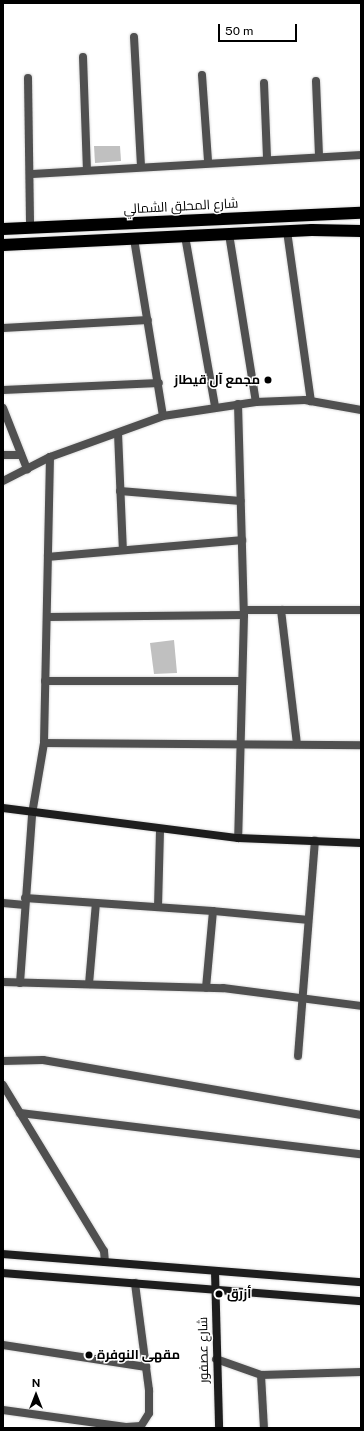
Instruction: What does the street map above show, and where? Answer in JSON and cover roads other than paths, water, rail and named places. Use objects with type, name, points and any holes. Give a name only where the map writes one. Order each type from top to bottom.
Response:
[{"type":"highway","name":"شارع المحلق الشمالي","points":[[3,229],[361,213]]},
{"type":"highway","points":[[3,245],[287,231],[361,231]]},
{"type":"main road","points":[[3,808],[32,814],[238,838],[361,843]]},
{"type":"main road","points":[[3,1254],[361,1282]]},
{"type":"main road","name":"شارع عصفور","points":[[215,1271],[216,1359],[219,1428]]},
{"type":"main road","points":[[3,1273],[361,1301]]},
{"type":"street","points":[[134,37],[141,166]]},
{"type":"street","points":[[83,57],[87,170]]},
{"type":"street","points":[[202,75],[208,161]]},
{"type":"street","points":[[28,78],[32,174],[30,228]]},
{"type":"street","points":[[316,81],[319,157]]},
{"type":"street","points":[[264,83],[267,159]]},
{"type":"street","points":[[32,174],[208,161],[361,155]]},
{"type":"street","points":[[287,231],[311,401]]},
{"type":"street","points":[[229,234],[256,402]]},
{"type":"street","points":[[186,236],[215,407]]},
{"type":"street","points":[[134,239],[159,383],[163,416]]},
{"type":"street","points":[[3,328],[148,320]]},
{"type":"street","points":[[3,390],[159,383]]},
{"type":"street","points":[[3,480],[50,457],[163,416],[256,402],[311,401],[361,410]]},
{"type":"street","points":[[238,404],[244,613],[238,838]]},
{"type":"street","points":[[3,408],[27,469]]},
{"type":"street","points":[[118,433],[123,550]]},
{"type":"street","points":[[3,456],[22,454]]},
{"type":"street","points":[[20,982],[32,814],[44,743],[50,457]]},
{"type":"street","points":[[120,491],[241,501]]},
{"type":"street","points":[[48,557],[242,540]]},
{"type":"street","points":[[47,617],[244,613],[281,610],[361,610]]},
{"type":"street","points":[[281,610],[297,744]]},
{"type":"street","points":[[45,681],[242,681]]},
{"type":"street","points":[[44,743],[241,743],[361,745]]},
{"type":"street","points":[[158,907],[160,830]]},
{"type":"street","points":[[298,1056],[301,998],[315,841]]},
{"type":"street","points":[[3,903],[25,901],[96,903],[213,911],[308,920]]},
{"type":"street","points":[[89,984],[96,903]]},
{"type":"street","points":[[206,988],[213,911]]},
{"type":"street","points":[[3,982],[206,988],[361,1006]]},
{"type":"street","points":[[3,1061],[43,1060],[361,1115]]},
{"type":"street","points":[[3,1085],[104,1252],[105,1262]]},
{"type":"street","points":[[20,1113],[361,1154]]},
{"type":"street","points":[[3,1410],[133,1427],[141,1426],[148,1413],[146,1368],[135,1283]]},
{"type":"street","points":[[3,1344],[146,1368]]},
{"type":"street","points":[[216,1359],[261,1375],[361,1372]]},
{"type":"street","points":[[261,1375],[264,1428]]},
{"type":"place","name":"مجمع آل قيطاز","points":[[268,380]]},
{"type":"place","name":"أزرق","points":[[219,1294]]},
{"type":"place","name":"مقهى النوفرة","points":[[89,1355]]}]
